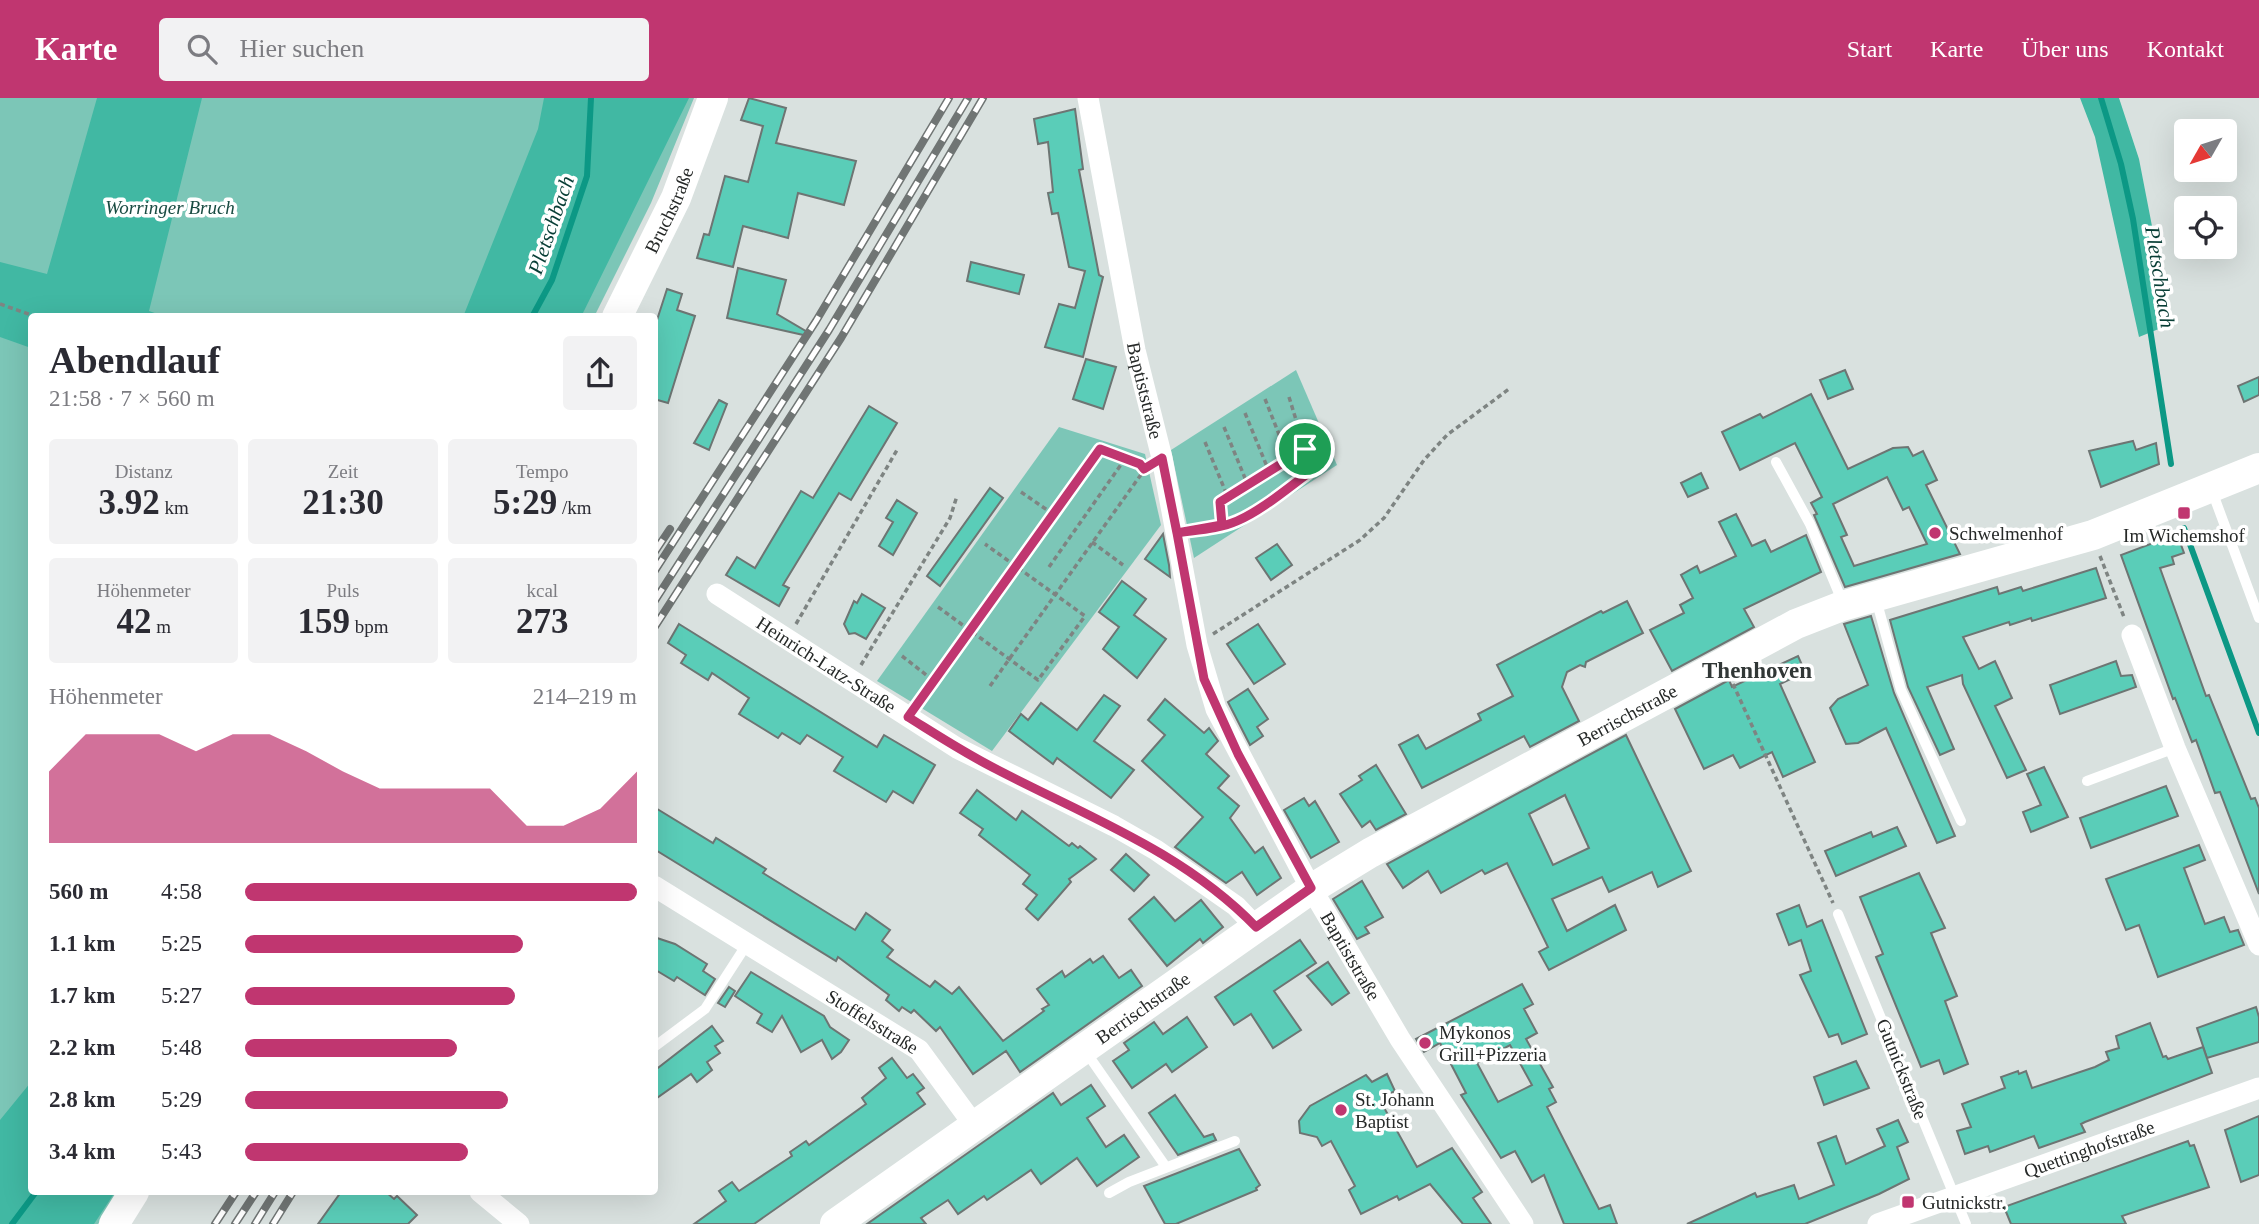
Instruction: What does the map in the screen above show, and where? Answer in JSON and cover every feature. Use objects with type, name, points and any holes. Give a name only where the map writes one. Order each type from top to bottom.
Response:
[{"type":"street","name":"Bruchstraße","points":[[619,313],[676,198],[713,98]]},
{"type":"street","name":"Baptiststraße","points":[[1088,98],[1135,350],[1153,464],[1177,533],[1204,679],[1216,709],[1311,888],[1400,1039],[1523,1224]]},
{"type":"street","name":"Berrischstraße","points":[[835,1224],[1311,888],[1370,853],[1723,662],[1796,624],[1844,605],[2093,535],[2259,468]]},
{"type":"street","name":"Heinrich-Latz-Straße","points":[[718,594],[851,682],[997,770],[1114,826],[1156,850],[1237,906],[1256,927]]},
{"type":"street","points":[[2132,635],[2175,748],[2259,945]]},
{"type":"street","name":"Stoffelsstraße","points":[[658,888],[919,1050],[974,1125]]},
{"type":"street","name":"Quettinghofstraße","points":[[1878,1224],[2259,1088]]},
{"type":"street","points":[[114,1224],[132,1195]]},
{"type":"street","points":[[484,1195],[519,1224]]},
{"type":"lane","points":[[1776,462],[1810,524],[1844,605]]},
{"type":"lane","points":[[2211,488],[2259,618]]},
{"type":"lane","points":[[1875,596],[1901,690],[1962,821]]},
{"type":"lane","points":[[2087,781],[2175,748]]},
{"type":"lane","name":"Gutnickstraße","points":[[1838,914],[1966,1224]]},
{"type":"lane","points":[[658,1045],[705,1009],[747,944]]},
{"type":"lane","name":"Berrischstraße","points":[[1083,1048],[1166,1167]]},
{"type":"lane","points":[[1110,1193],[1129,1182],[1235,1141]]},
{"type":"path","points":[[0,304],[28,314]]},
{"type":"path","points":[[1197,645],[1360,540],[1384,518],[1424,460],[1447,435],[1509,389]]},
{"type":"path","points":[[1289,397],[1306,444],[1305,449]]},
{"type":"path","points":[[1265,400],[1288,457]]},
{"type":"path","points":[[1245,413],[1268,469]]},
{"type":"path","points":[[1224,427],[1247,483]]},
{"type":"path","points":[[1205,442],[1227,496]]},
{"type":"path","points":[[908,717],[1100,449],[1125,459],[1153,464],[1092,542],[989,686]]},
{"type":"path","points":[[1222,525],[1219,508],[1227,496],[1305,449]]},
{"type":"path","points":[[1177,533],[1238,521],[1317,467],[1317,461],[1305,449]]},
{"type":"path","points":[[787,639],[897,450]]},
{"type":"path","points":[[1049,567],[1125,459]]},
{"type":"path","points":[[1021,492],[1054,514]]},
{"type":"path","points":[[851,682],[950,518],[957,496]]},
{"type":"path","points":[[2093,535],[2132,635]]},
{"type":"path","points":[[1092,542],[1123,565]]},
{"type":"path","points":[[938,607],[1038,680],[1085,616],[985,544]]},
{"type":"path","points":[[902,656],[934,681]]},
{"type":"path","points":[[1723,662],[1838,914]]},
{"type":"green space","name":"Worringer Bruch","points":[[0,98],[694,98],[651,203],[596,313],[28,313],[28,1195],[117,1195],[98,1224],[0,1224]]},
{"type":"green space","name":"Worringer Bruch","points":[[97,98],[202,98],[149,311],[155,313],[28,313],[28,347],[0,337],[0,262],[47,274]]},
{"type":"green space","points":[[544,98],[689,98],[583,313],[465,313],[538,129]]},
{"type":"green space","points":[[2080,98],[2119,98],[2139,159],[2171,324],[2139,337],[2095,137]]},
{"type":"green space","points":[[1296,370],[1337,465],[1194,558],[1171,450]]},
{"type":"green space","points":[[1059,427],[1145,454],[1161,525],[992,751],[877,681]]},
{"type":"green space","points":[[28,1086],[28,1195],[113,1195],[94,1224],[0,1224],[0,1120]]},
{"type":"building","points":[[749,98],[786,108],[776,143],[856,161],[844,205],[798,193],[788,238],[743,226],[733,267],[697,258],[704,234],[709,235],[725,176],[748,182],[763,126],[741,120]]},
{"type":"building","points":[[1075,109],[1083,169],[1079,170],[1099,275],[1103,277],[1083,357],[1045,347],[1059,304],[1075,308],[1085,271],[1069,267],[1058,213],[1052,214],[1048,193],[1053,192],[1048,142],[1038,144],[1034,119]]},
{"type":"building","points":[[971,262],[1024,275],[1019,294],[967,281]]},
{"type":"building","points":[[738,268],[786,280],[777,314],[809,333],[808,336],[727,318]]},
{"type":"building","points":[[667,289],[682,294],[677,310],[695,316],[668,403],[658,400],[658,317]]},
{"type":"building","points":[[1086,359],[1116,367],[1103,409],[1073,399]]},
{"type":"building","points":[[1845,370],[1853,389],[1828,399],[1820,380]]},
{"type":"building","points":[[2259,377],[2259,395],[2244,402],[2238,386]]},
{"type":"building","points":[[1811,394],[1848,469],[1893,448],[1908,447],[1913,456],[1923,451],[1937,480],[1926,485],[1960,554],[1845,587],[1814,515],[1817,514],[1811,503],[1822,497],[1795,443],[1740,470],[1722,432],[1760,414],[1763,418]],"holes":[[[1887,477],[1903,510],[1909,507],[1927,544],[1854,566],[1841,537],[1847,535],[1833,504]]]},
{"type":"building","points":[[719,400],[727,404],[709,450],[694,443]]},
{"type":"building","points":[[869,406],[897,423],[851,500],[839,493],[783,585],[789,588],[779,606],[726,575],[737,557],[755,568],[801,491],[813,498]]},
{"type":"building","points":[[2133,441],[2136,450],[2156,443],[2159,464],[2101,487],[2089,451]]},
{"type":"building","points":[[1701,473],[1708,488],[1688,497],[1681,483]]},
{"type":"building","points":[[990,488],[1003,498],[940,586],[927,576]]},
{"type":"building","points":[[897,500],[917,513],[893,555],[879,546],[893,522],[886,518]]},
{"type":"building","points":[[1736,514],[1752,546],[1765,540],[1771,552],[1806,535],[1821,572],[1744,609],[1754,627],[1672,671],[1650,630],[1684,613],[1680,605],[1693,598],[1681,575],[1697,566],[1700,573],[1736,556],[1719,522]]},
{"type":"building","points":[[1163,534],[1169,565],[1170,577],[1145,559]]},
{"type":"building","points":[[2177,534],[2184,553],[2172,557],[2174,564],[2160,568],[2206,696],[2209,695],[2251,799],[2255,798],[2259,808],[2259,894],[2220,792],[2215,793],[2196,740],[2192,742],[2175,698],[2173,699],[2121,555]]},
{"type":"building","points":[[1277,544],[1292,565],[1271,580],[1256,558]]},
{"type":"building","points":[[2096,568],[2106,598],[2032,621],[2031,618],[2010,625],[2009,622],[1963,637],[1979,669],[1995,661],[2012,698],[1995,706],[2026,770],[2007,778],[1963,684],[1962,675],[1927,687],[1954,749],[1940,755],[1908,687],[1890,620],[1997,587],[1999,594],[2021,587],[2023,591]]},
{"type":"building","points":[[1122,581],[1146,599],[1134,615],[1166,639],[1137,678],[1103,649],[1119,627],[1099,612]]},
{"type":"building","points":[[862,594],[885,608],[866,639],[855,633],[849,634],[844,624],[854,601],[857,603]]},
{"type":"building","points":[[1627,601],[1643,633],[1586,662],[1585,667],[1580,665],[1567,672],[1562,687],[1579,721],[1530,747],[1524,736],[1422,788],[1399,745],[1418,735],[1426,749],[1481,720],[1478,714],[1513,696],[1497,665],[1601,611],[1603,613]]},
{"type":"building","points":[[1871,616],[1894,693],[1955,836],[1937,843],[1886,728],[1858,743],[1846,744],[1830,708],[1838,699],[1868,685],[1844,624]]},
{"type":"building","points":[[679,624],[877,747],[884,735],[935,765],[913,803],[893,791],[886,802],[834,771],[843,757],[807,735],[800,744],[782,733],[778,738],[739,714],[749,698],[712,673],[708,680],[681,663],[686,655],[668,643]]},
{"type":"building","points":[[1258,624],[1285,664],[1254,684],[1227,644]]},
{"type":"building","points":[[1798,656],[1805,672],[1780,684],[1815,762],[1783,777],[1772,752],[1740,768],[1733,755],[1704,769],[1675,709],[1729,680],[1732,687]]},
{"type":"building","points":[[2116,661],[2121,676],[2132,675],[2136,687],[2060,714],[2050,685]]},
{"type":"building","points":[[1248,689],[1268,719],[1257,727],[1263,736],[1250,745],[1228,702]]},
{"type":"building","points":[[1104,695],[1120,706],[1094,741],[1134,770],[1111,798],[1057,758],[1053,764],[1009,731],[1021,714],[1028,720],[1041,703],[1077,730]]},
{"type":"building","points":[[1165,699],[1204,733],[1209,728],[1218,741],[1206,754],[1229,776],[1218,788],[1239,806],[1230,818],[1255,853],[1263,847],[1281,878],[1257,895],[1242,872],[1226,883],[1175,847],[1203,817],[1142,761],[1165,735],[1148,720]]},
{"type":"building","points":[[1626,735],[1691,871],[1658,887],[1652,872],[1609,892],[1602,877],[1552,899],[1567,931],[1615,905],[1626,930],[1549,970],[1539,952],[1548,947],[1507,863],[1485,874],[1482,870],[1441,893],[1428,871],[1403,888],[1387,864]],"holes":[[[1565,795],[1589,848],[1553,865],[1529,814]]]},
{"type":"building","points":[[1376,765],[1406,814],[1376,830],[1370,821],[1362,827],[1340,794],[1362,780],[1359,776]]},
{"type":"building","points":[[2044,767],[2068,817],[2031,832],[2023,812],[2041,805],[2027,774]]},
{"type":"building","points":[[2166,786],[2178,816],[2091,848],[2080,818]]},
{"type":"building","points":[[977,790],[1016,820],[1022,811],[1069,846],[1072,843],[1078,848],[1080,846],[1096,859],[1069,879],[1071,882],[1038,920],[1026,909],[1037,895],[1023,884],[1030,875],[979,835],[983,829],[960,813]]},
{"type":"building","points":[[1304,798],[1309,806],[1315,801],[1339,842],[1311,858],[1284,810]]},
{"type":"building","points":[[658,809],[713,843],[716,838],[766,869],[763,873],[855,930],[866,913],[890,930],[882,941],[893,950],[887,957],[930,987],[935,981],[952,994],[959,987],[1003,1041],[1049,1005],[1037,989],[1062,971],[1065,977],[1090,959],[1093,963],[1103,956],[1119,978],[1131,970],[1142,986],[1020,1072],[1006,1051],[973,1074],[940,1027],[936,1031],[914,1010],[911,1013],[902,1007],[899,1011],[886,1000],[889,995],[838,957],[836,961],[658,851]]},
{"type":"building","points":[[1897,827],[1906,846],[1836,876],[1825,851],[1871,832],[1873,837]]},
{"type":"building","points":[[2199,845],[2205,860],[2184,868],[2205,924],[2224,917],[2230,932],[2238,930],[2244,945],[2158,977],[2139,925],[2126,930],[2106,879]]},
{"type":"building","points":[[1126,854],[1149,875],[1134,891],[1111,870]]},
{"type":"building","points":[[1919,873],[1945,928],[1931,933],[1957,996],[1945,1001],[1968,1064],[1944,1074],[1939,1060],[1921,1067],[1876,957],[1883,954],[1860,897]]},
{"type":"building","points":[[1362,881],[1383,917],[1365,927],[1369,933],[1357,939],[1333,899]]},
{"type":"building","points":[[1154,897],[1175,921],[1201,900],[1223,927],[1203,943],[1200,939],[1167,966],[1129,919]]},
{"type":"building","points":[[1799,905],[1807,927],[1822,920],[1867,1034],[1842,1044],[1838,1034],[1829,1037],[1800,975],[1811,971],[1801,940],[1789,945],[1777,914]]},
{"type":"building","points":[[658,938],[675,944],[707,964],[703,971],[715,979],[705,995],[677,977],[674,981],[658,971]]},
{"type":"building","points":[[1300,940],[1316,963],[1274,991],[1301,1030],[1273,1048],[1251,1014],[1234,1025],[1215,997]]},
{"type":"building","points":[[1328,962],[1349,993],[1332,1005],[1307,976]]},
{"type":"building","points":[[751,972],[824,1016],[830,1027],[849,1040],[841,1052],[832,1059],[822,1040],[801,1052],[782,1016],[772,1032],[757,1023],[762,1014],[735,996]]},
{"type":"building","points":[[1522,984],[1533,1004],[1524,1009],[1537,1033],[1526,1039],[1553,1087],[1549,1089],[1556,1102],[1547,1107],[1599,1209],[1610,1205],[1617,1224],[1564,1224],[1544,1175],[1532,1182],[1515,1151],[1501,1158],[1461,1095],[1466,1093],[1440,1043],[1424,1052],[1416,1039]],"holes":[[[1510,1045],[1532,1085],[1498,1102],[1477,1063]]]},
{"type":"building","points":[[729,987],[735,991],[725,1007],[718,1003]]},
{"type":"building","points":[[2256,1007],[2259,1017],[2259,1042],[2207,1058],[2197,1028]]},
{"type":"building","points":[[1187,1017],[1207,1047],[1172,1072],[1166,1064],[1132,1088],[1113,1061],[1129,1050],[1124,1043],[1154,1022],[1163,1034]]},
{"type":"building","points":[[2150,1023],[2163,1057],[2168,1059],[2203,1047],[2212,1073],[2085,1122],[2081,1124],[2085,1132],[2039,1148],[2034,1136],[1990,1152],[1988,1146],[1965,1154],[1957,1131],[1971,1127],[1962,1104],[2005,1088],[2001,1077],[2018,1071],[2019,1074],[2026,1071],[2032,1088],[2095,1067],[2109,1060],[2106,1052],[2119,1048],[2116,1036]]},
{"type":"building","points":[[712,1026],[723,1041],[715,1046],[720,1053],[707,1062],[712,1070],[697,1082],[691,1074],[658,1097],[658,1068]]},
{"type":"building","points":[[892,1058],[907,1078],[913,1074],[924,1088],[917,1093],[925,1104],[754,1224],[694,1224],[726,1201],[719,1191],[732,1182],[739,1191],[792,1156],[790,1152],[806,1141],[809,1145],[866,1104],[862,1098],[886,1078],[879,1068]]},
{"type":"building","points":[[1856,1061],[1869,1088],[1824,1105],[1814,1077]]},
{"type":"building","points":[[1387,1074],[1395,1091],[1381,1098],[1382,1104],[1417,1167],[1452,1148],[1482,1192],[1473,1198],[1491,1224],[1463,1224],[1430,1184],[1399,1200],[1397,1196],[1361,1214],[1349,1190],[1355,1186],[1331,1141],[1322,1146],[1317,1137],[1300,1133],[1299,1121],[1310,1106],[1366,1075],[1372,1082]]},
{"type":"building","points":[[1091,1085],[1105,1106],[1087,1118],[1106,1147],[1124,1135],[1139,1157],[1097,1186],[1077,1158],[1041,1184],[1031,1170],[987,1200],[984,1196],[958,1214],[948,1200],[921,1218],[926,1224],[867,1224],[1053,1093],[1061,1105]]},
{"type":"building","points":[[1175,1095],[1204,1137],[1213,1134],[1216,1140],[1178,1155],[1149,1113]]},
{"type":"building","points":[[2259,1116],[2259,1175],[2241,1182],[2225,1130]]},
{"type":"building","points":[[1898,1120],[1908,1142],[1897,1147],[1909,1179],[1879,1194],[1805,1224],[1687,1224],[1755,1193],[1757,1197],[1794,1185],[1799,1199],[1834,1185],[1818,1143],[1836,1136],[1846,1164],[1885,1146],[1877,1129]]},
{"type":"building","points":[[2188,1141],[2190,1146],[2194,1145],[2209,1187],[2122,1216],[2126,1224],[2011,1224],[2004,1207]]},
{"type":"building","points":[[1239,1149],[1260,1185],[1257,1190],[1176,1224],[1165,1224],[1144,1186]]},
{"type":"building","points":[[339,1195],[389,1195],[394,1199],[397,1196],[417,1215],[408,1224],[318,1224]]},
{"type":"waterway","name":"Pletschbach","points":[[534,313],[552,280],[587,176],[591,98]]},
{"type":"waterway","name":"Pletschbach","points":[[2101,98],[2121,164],[2133,219],[2171,464]]},
{"type":"waterway","name":"Pletschbach","points":[[2184,528],[2259,733]]},
{"type":"waterway","name":"Pletschbach","points":[[12,1224],[34,1195]]},
{"type":"railway","points":[[658,566],[816,321],[949,98]]},
{"type":"railway","points":[[658,596],[829,330],[968,98]]},
{"type":"railway","points":[[658,622],[841,338],[983,98]]},
{"type":"railway","points":[[658,547],[670,529]]},
{"type":"railway","points":[[215,1224],[234,1195]]},
{"type":"railway","points":[[235,1224],[254,1195]]},
{"type":"railway","points":[[255,1224],[273,1195]]},
{"type":"railway","points":[[273,1224],[291,1195]]},
{"type":"place","name":"Im Wichemshof","points":[[2184,513]]},
{"type":"place","name":"Schwelmenhof","points":[[1935,533]]},
{"type":"place","name":"Mykonos Grill+Pizzeria","points":[[1425,1043]]},
{"type":"place","name":"St. Johann Baptist","points":[[1341,1110]]},
{"type":"place","name":"Gutnickstr.","points":[[1908,1202]]},
{"type":"district","name":"Thenhoven","points":[[1757,670]]},
{"type":"route","points":[[1305,449],[1220,502],[1222,525],[1177,533],[1162,458],[1144,469],[1140,464],[1100,449],[908,717],[997,770],[1114,826],[1156,850],[1237,906],[1256,927],[1311,888],[1238,754],[1204,679],[1177,533],[1215,527],[1238,521],[1317,467],[1317,461],[1305,449]]}]
